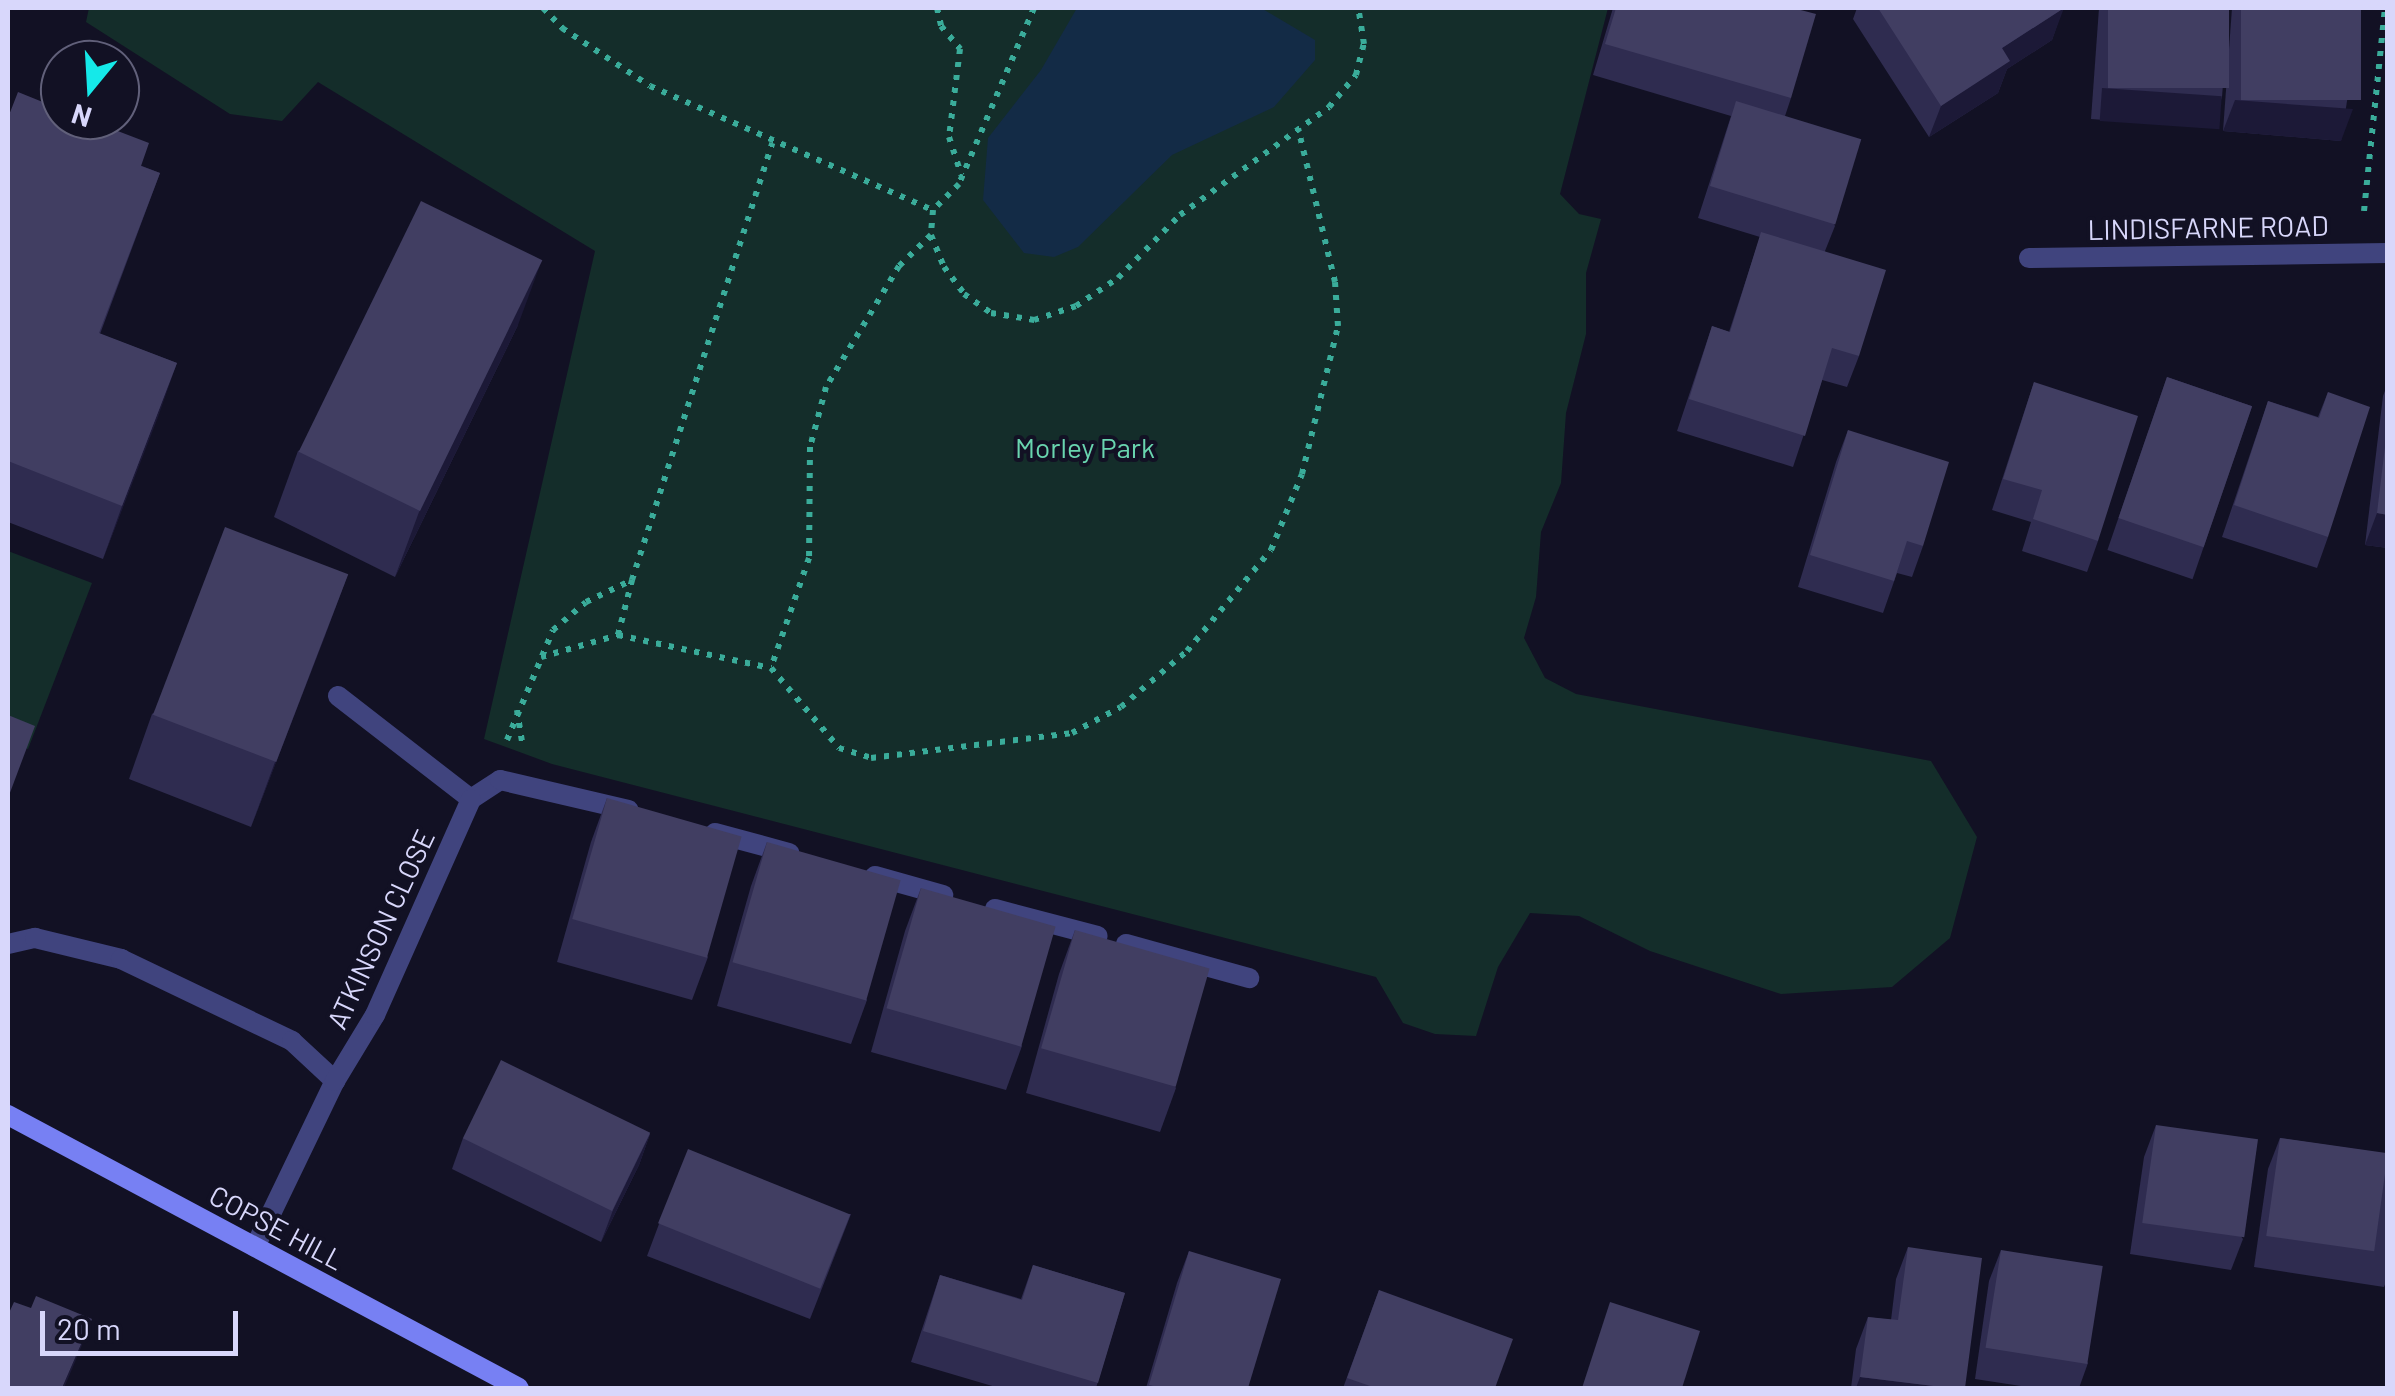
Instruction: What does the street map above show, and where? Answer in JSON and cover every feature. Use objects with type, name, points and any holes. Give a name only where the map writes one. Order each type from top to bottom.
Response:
[{"type":"street","name":"LINDISFARNE ROAD","points":[[2029,258],[2388,253]]},
{"type":"street","points":[[338,696],[471,798],[500,780],[658,818]]},
{"type":"street","name":"ATKINSON CLOSE","points":[[255,1247],[335,1082],[375,1015],[471,798]]},
{"type":"street","points":[[697,828],[811,859]]},
{"type":"street","points":[[849,869],[1249,978]]},
{"type":"street","name":"ATKINSON CLOSE","points":[[8,944],[35,938],[121,959],[292,1041],[335,1082]]},
{"type":"street","name":"COPSE HILL","points":[[8,1115],[519,1388]]},
{"type":"path","points":[[543,8],[562,28],[650,86],[934,210]]},
{"type":"path","points":[[937,8],[960,49],[949,136],[961,178]]},
{"type":"path","points":[[1034,8],[961,178],[934,210],[931,234],[944,268],[964,294],[991,313],[1034,320],[1076,306],[1118,278],[1180,215],[1330,107],[1356,75],[1364,44],[1358,8]]},
{"type":"path","points":[[2360,252],[2385,8]]},
{"type":"path","points":[[540,657],[618,635],[771,668],[840,748],[886,757],[1072,733],[1121,706],[1187,651],[1271,550],[1302,474],[1338,326],[1335,282],[1298,128]]},
{"type":"path","points":[[618,635],[632,580],[772,142]]},
{"type":"path","points":[[771,668],[809,558],[810,446],[826,387],[899,266],[931,234]]},
{"type":"path","points":[[500,780],[516,708],[553,630],[586,602],[632,580]]},
{"type":"green space","name":"Morley Park","points":[[89,8],[1608,8],[1560,194],[1579,214],[1601,219],[1586,273],[1586,334],[1566,413],[1561,483],[1541,532],[1536,597],[1524,638],[1545,678],[1576,694],[1931,761],[1977,837],[1950,938],[1892,987],[1781,994],[1650,951],[1579,916],[1530,913],[1498,967],[1476,1036],[1435,1034],[1403,1023],[1376,977],[552,764],[484,739],[595,251],[318,82],[282,121],[230,114],[140,56],[140,40],[114,40],[86,22]]},
{"type":"green space","points":[[8,551],[92,583],[28,749],[8,741]]},
{"type":"water","points":[[1077,8],[1261,8],[1315,40],[1315,60],[1274,107],[1172,155],[1078,247],[1054,257],[1024,253],[983,200],[988,138],[1041,70]]},
{"type":"building","points":[[1616,8],[1793,8],[1816,14],[1791,98],[1605,44]]},
{"type":"building","points":[[1878,8],[2064,8],[2002,48],[2010,61],[1941,106]]},
{"type":"building","points":[[2108,8],[2229,8],[2229,88],[2108,88]]},
{"type":"building","points":[[2241,8],[2361,8],[2361,100],[2241,100]]},
{"type":"building","points":[[18,92],[40,101],[40,140],[140,140],[149,143],[141,166],[160,173],[99,333],[177,363],[122,506],[8,461],[9,115]]},
{"type":"building","points":[[1736,101],[1861,139],[1835,224],[1710,186]]},
{"type":"building","points":[[421,201],[542,260],[420,511],[299,452]]},
{"type":"building","points":[[1761,232],[1886,270],[1859,356],[1832,348],[1805,436],[1689,399],[1712,326],[1730,332]]},
{"type":"building","points":[[2167,377],[2252,406],[2204,547],[2118,518]]},
{"type":"building","points":[[2034,382],[2138,416],[2098,541],[2033,519],[2042,490],[2003,479]]},
{"type":"building","points":[[2328,392],[2370,407],[2328,537],[2234,505],[2268,401],[2319,418]]},
{"type":"building","points":[[2388,422],[2388,515],[2377,513]]},
{"type":"building","points":[[1848,430],[1949,462],[1923,546],[1907,541],[1894,581],[1810,555]]},
{"type":"building","points":[[225,527],[348,574],[276,762],[153,715]]},
{"type":"building","points":[[8,715],[35,726],[8,798]]},
{"type":"building","points":[[607,798],[742,837],[707,958],[572,919]]},
{"type":"building","points":[[767,842],[901,880],[866,1000],[733,962]]},
{"type":"building","points":[[921,888],[1056,927],[1021,1047],[887,1008]]},
{"type":"building","points":[[1075,930],[1210,969],[1176,1087],[1041,1048]]},
{"type":"building","points":[[501,1060],[650,1133],[612,1211],[463,1138]]},
{"type":"building","points":[[2156,1125],[2258,1139],[2244,1237],[2142,1223]]},
{"type":"building","points":[[2280,1138],[2388,1153],[2374,1251],[2266,1236]]},
{"type":"building","points":[[688,1149],[850,1215],[820,1289],[658,1223]]},
{"type":"building","points":[[1908,1247],[1982,1258],[1965,1388],[1860,1377],[1868,1317],[1898,1320]]},
{"type":"building","points":[[2001,1250],[2103,1266],[2087,1364],[1986,1348]]},
{"type":"building","points":[[1189,1251],[1281,1279],[1248,1388],[1149,1385]]},
{"type":"building","points":[[1033,1265],[1125,1293],[1098,1383],[923,1331],[940,1275],[1022,1300]]},
{"type":"building","points":[[1379,1290],[1513,1339],[1495,1388],[1376,1388],[1347,1378]]},
{"type":"building","points":[[36,1296],[92,1319],[62,1388],[8,1388],[8,1315],[14,1302],[31,1308]]},
{"type":"building","points":[[1610,1302],[1700,1331],[1682,1388],[1582,1388]]}]
